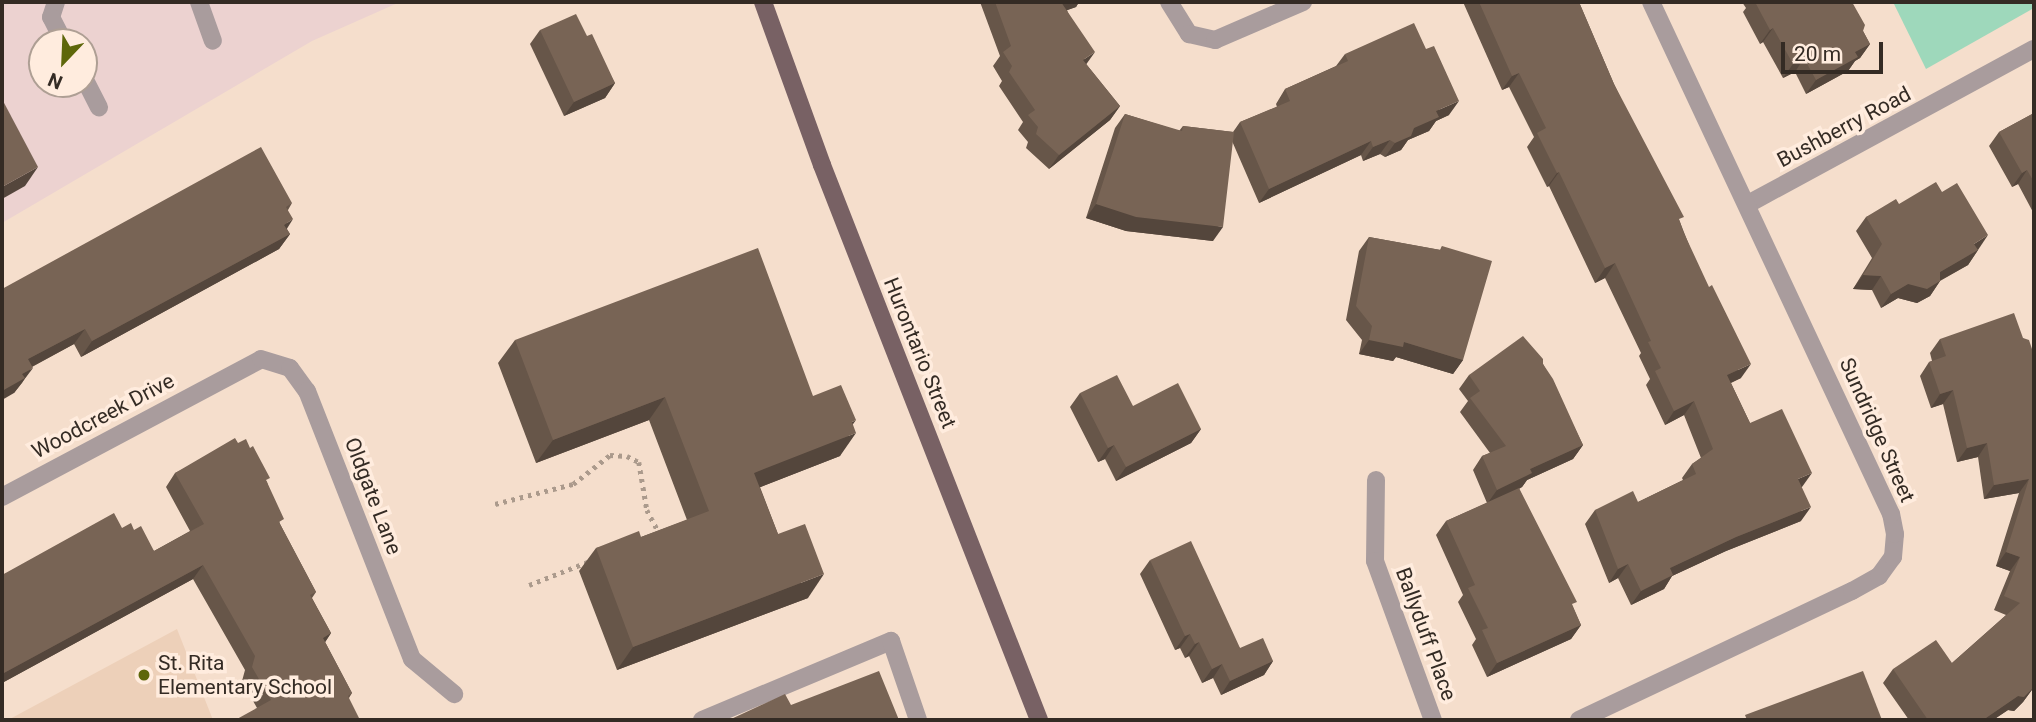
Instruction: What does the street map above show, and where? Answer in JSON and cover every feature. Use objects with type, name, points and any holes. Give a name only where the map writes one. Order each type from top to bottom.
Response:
[{"type":"main road","name":"Hurontario Street","points":[[763,2],[822,165],[1039,720]]},
{"type":"street","points":[[56,2],[51,17],[57,28]]},
{"type":"street","points":[[198,2],[213,41]]},
{"type":"street","points":[[1169,2],[1189,34],[1214,40],[1303,2]]},
{"type":"street","name":"Sundridge Street","points":[[1579,720],[1852,591],[1879,576],[1893,557],[1895,534],[1891,514],[1651,2]]},
{"type":"street","name":"Bushberry Road","points":[[1748,204],[2034,49]]},
{"type":"street","points":[[94,98],[99,107]]},
{"type":"street","name":"Oldgate Lane","points":[[226,375],[261,359],[290,368],[307,391],[412,659],[454,694]]},
{"type":"street","name":"Woodcreek Drive","points":[[2,496],[226,375]]},
{"type":"street","name":"Ballyduff Place","points":[[1376,480],[1375,561],[1433,720]]},
{"type":"street","points":[[702,720],[891,640],[918,720]]},
{"type":"path","points":[[495,503],[573,484],[610,456],[627,456],[639,462],[647,510],[663,538],[650,542]]},
{"type":"path","points":[[529,585],[599,557]]},
{"type":"shaded area","points":[[2,2],[400,2],[312,41],[2,223]]},
{"type":"shaded area","name":"St. Rita Elementary School","points":[[177,629],[213,720],[8,720]]},
{"type":"green space","points":[[1893,2],[2034,2],[2034,8],[1926,69]]},
{"type":"building","points":[[995,2],[1061,2],[1095,52],[1083,60],[1120,106],[1059,155],[1036,134],[1038,127],[1028,115],[1035,110],[1009,72],[1012,66],[1003,52],[1011,46]]},
{"type":"building","points":[[1479,2],[1579,2],[1614,84],[1684,217],[1679,219],[1683,231],[1709,287],[1712,285],[1751,364],[1727,375],[1750,423],[1782,409],[1812,473],[1798,479],[1811,507],[1736,537],[1670,568],[1673,575],[1641,591],[1628,564],[1618,569],[1595,510],[1633,491],[1638,502],[1696,474],[1692,464],[1713,449],[1694,401],[1674,411],[1655,371],[1661,368],[1648,342],[1651,341],[1615,263],[1605,268],[1559,172],[1557,173],[1537,133],[1546,128],[1519,73],[1512,76]]},
{"type":"building","points":[[1755,2],[1852,2],[1865,25],[1863,31],[1870,44],[1855,52],[1858,57],[1816,80],[1804,58],[1793,64]]},
{"type":"building","points":[[576,14],[587,36],[592,34],[615,83],[574,102],[540,30]]},
{"type":"building","points":[[1414,23],[1426,49],[1434,46],[1459,101],[1436,111],[1439,117],[1414,128],[1411,136],[1395,143],[1390,140],[1373,147],[1371,141],[1269,189],[1240,122],[1290,101],[1285,89],[1348,61],[1345,54]]},
{"type":"building","points":[[2,99],[38,167],[2,187]]},
{"type":"building","points":[[2034,113],[2034,182],[2027,170],[2022,173],[1999,132]]},
{"type":"building","points":[[1125,114],[1182,131],[1183,126],[1234,132],[1223,227],[1136,217],[1096,204]]},
{"type":"building","points":[[261,147],[292,203],[286,207],[293,219],[284,225],[290,234],[92,341],[85,329],[28,359],[33,368],[22,374],[25,378],[2,391],[2,289]]},
{"type":"building","points":[[1936,182],[1942,192],[1957,183],[1988,235],[1974,244],[1978,250],[1940,272],[1940,281],[1927,289],[1908,284],[1891,294],[1881,276],[1863,275],[1882,244],[1866,217],[1896,199],[1899,204]]},
{"type":"building","points":[[1369,237],[1441,250],[1442,246],[1492,261],[1463,360],[1404,342],[1403,347],[1369,340],[1372,326],[1356,306]]},
{"type":"building","points":[[758,248],[813,396],[841,385],[856,420],[852,422],[856,433],[754,473],[778,534],[805,524],[824,574],[633,647],[596,548],[639,531],[641,537],[709,511],[665,397],[553,440],[515,340]]},
{"type":"building","points":[[2014,313],[2023,338],[2029,340],[2034,355],[2033,688],[2024,697],[2018,696],[1983,720],[1928,720],[1893,669],[1936,640],[1952,663],[2020,603],[2004,596],[2020,557],[2006,552],[2029,479],[1994,485],[1987,443],[1967,448],[1953,390],[1940,394],[1929,362],[1946,356],[1940,339]]},
{"type":"building","points":[[1523,336],[1543,359],[1543,364],[1553,379],[1583,445],[1530,469],[1532,473],[1497,490],[1482,456],[1506,446],[1470,398],[1480,391],[1469,375]]},
{"type":"building","points":[[1117,375],[1133,406],[1178,383],[1201,429],[1126,467],[1114,445],[1108,448],[1080,393]]},
{"type":"building","points":[[235,438],[238,443],[246,439],[250,448],[253,446],[270,478],[266,480],[284,519],[279,522],[316,592],[310,595],[331,633],[323,638],[352,693],[348,696],[360,720],[237,719],[271,700],[252,667],[255,656],[203,565],[2,674],[2,575],[114,513],[122,528],[131,523],[134,530],[141,526],[154,551],[204,524],[175,473]]},
{"type":"building","points":[[1519,488],[1577,602],[1572,604],[1581,625],[1497,663],[1482,630],[1488,628],[1468,588],[1475,585],[1446,521]]},
{"type":"building","points":[[1191,541],[1240,648],[1263,638],[1273,661],[1230,681],[1222,664],[1212,669],[1199,642],[1195,644],[1190,634],[1185,636],[1150,560]]},
{"type":"building","points":[[879,671],[899,720],[729,720],[785,694],[791,705]]},
{"type":"building","points":[[1863,671],[1882,720],[1747,720],[1745,715]]},
{"type":"place","name":"St. Rita Elementary School","points":[[144,675]]}]
